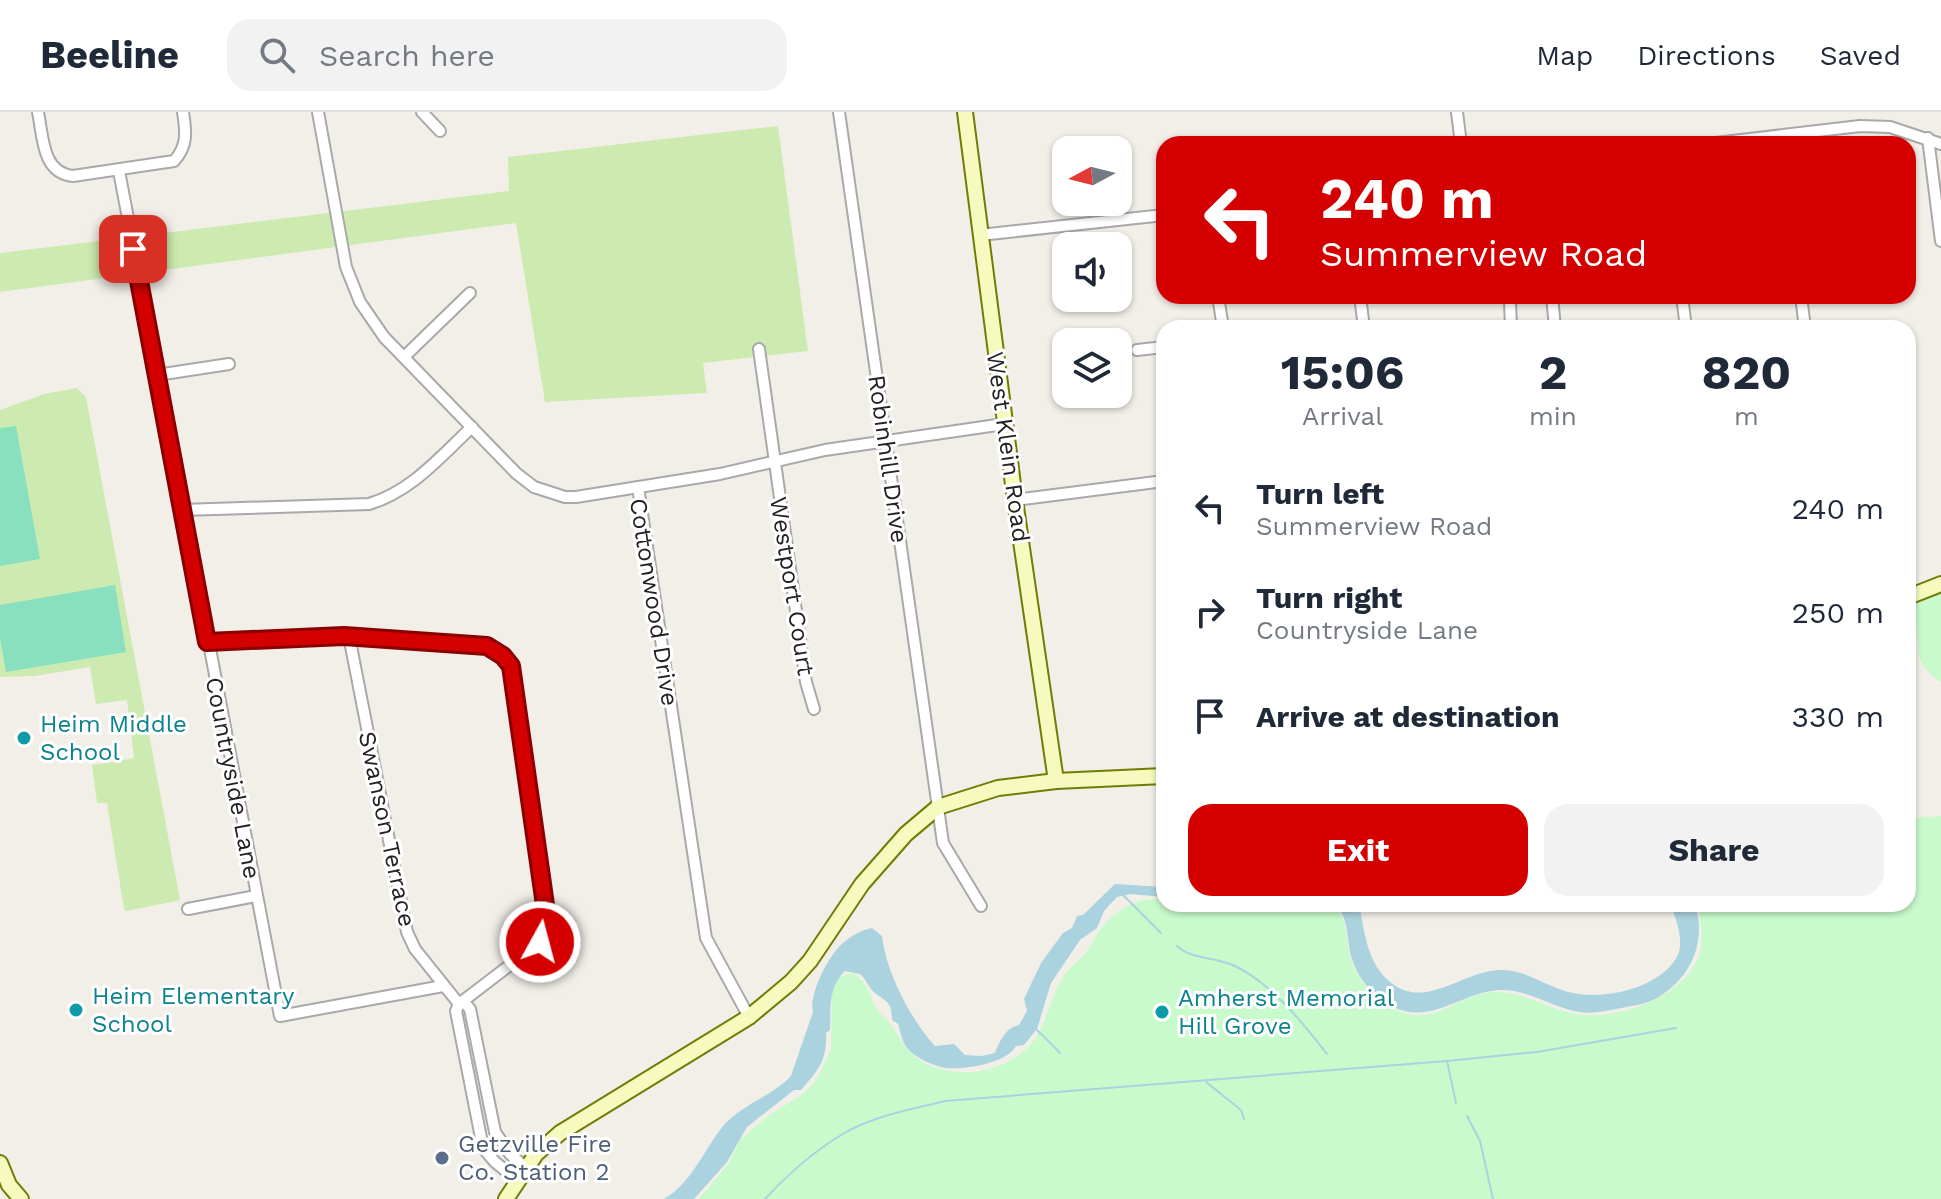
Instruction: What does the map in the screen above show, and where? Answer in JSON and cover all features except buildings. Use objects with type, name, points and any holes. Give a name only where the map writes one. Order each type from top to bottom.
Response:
[{"type":"street","points":[[38,112],[47,159],[56,171],[73,176],[174,161],[186,140],[183,112]]},
{"type":"street","name":"Cottonwood Drive","points":[[318,112],[342,249],[352,285],[375,326],[516,473],[544,491],[576,497],[638,487],[706,938],[749,1017]]},
{"type":"street","points":[[422,112],[440,131]]},
{"type":"street","name":"Robinhill Drive","points":[[839,112],[943,843],[981,906]]},
{"type":"street","name":"West Klein Road","points":[[965,112],[1004,424],[1056,781]]},
{"type":"street","points":[[1457,112],[1460,136]]},
{"type":"street","points":[[1803,136],[1878,126],[1941,144]]},
{"type":"street","points":[[1928,138],[1941,241]]},
{"type":"street","name":"Countryside Lane","points":[[119,171],[280,1016],[443,986]]},
{"type":"street","points":[[980,235],[1156,216]]},
{"type":"street","points":[[404,357],[470,293]]},
{"type":"street","points":[[1137,350],[1156,348]]},
{"type":"street","name":"Westport Court","points":[[759,349],[806,682],[814,709]]},
{"type":"street","points":[[157,375],[229,364]]},
{"type":"street","points":[[638,487],[720,474],[825,450],[1004,424]]},
{"type":"street","points":[[182,510],[369,504],[386,499],[411,485],[472,427]]},
{"type":"street","points":[[1015,500],[1156,482]]},
{"type":"street","points":[[1916,594],[1941,584]]},
{"type":"street","points":[[207,642],[349,636],[487,646],[503,656],[511,666],[547,919],[540,942],[461,1002],[456,1011],[483,1148],[495,1162],[521,1173]]},
{"type":"street","name":"Swanson Terrace","points":[[349,636],[407,932],[415,949],[443,986],[470,1009],[495,1132],[521,1173]]},
{"type":"street","points":[[506,1199],[536,1154],[560,1133],[749,1017],[791,982],[810,961],[862,884],[906,834],[938,807],[998,788],[1056,781],[1156,776]]},
{"type":"street","points":[[188,909],[256,896]]},
{"type":"street","points":[[0,1163],[9,1185],[21,1199]]},
{"type":"green space","points":[[778,126],[808,351],[703,363],[707,393],[545,402],[516,223],[0,292],[0,253],[509,191],[508,157]]},
{"type":"green space","points":[[77,388],[86,397],[180,900],[127,911],[124,909],[107,803],[97,803],[92,765],[134,758],[127,700],[96,704],[90,667],[35,676],[0,677],[0,410],[44,394]]},
{"type":"green space","points":[[16,426],[40,559],[0,566],[0,428]]},
{"type":"green space","points":[[115,585],[126,652],[6,672],[0,638],[0,605]]},
{"type":"green space","points":[[1941,591],[1941,682],[1925,668],[1919,656],[1916,601]]},
{"type":"green space","points":[[1941,816],[1941,1199],[699,1199],[729,1163],[740,1140],[769,1115],[802,1095],[816,1081],[831,1049],[832,995],[826,987],[842,976],[853,973],[862,981],[878,1010],[917,1058],[943,1070],[986,1070],[1014,1058],[1035,1039],[1063,977],[1088,950],[1103,926],[1126,907],[1154,899],[1156,912],[1340,912],[1352,963],[1359,977],[1380,1000],[1403,1012],[1431,1014],[1468,998],[1496,992],[1519,995],[1562,1011],[1584,1015],[1616,1013],[1633,1009],[1665,994],[1690,972],[1701,945],[1699,912],[1916,912],[1916,818]]},
{"type":"water","points":[[1115,884],[1156,887],[1156,896],[1130,894],[1117,897],[1104,911],[1097,928],[1080,940],[1051,983],[1037,1029],[1024,1045],[1016,1046],[995,1061],[974,1066],[946,1068],[911,1052],[902,1039],[898,1024],[892,1020],[888,1003],[872,990],[860,974],[845,971],[833,991],[830,1030],[826,1033],[821,1064],[813,1076],[801,1090],[794,1090],[747,1127],[727,1162],[694,1199],[664,1199],[690,1175],[724,1125],[791,1076],[813,1012],[814,996],[821,976],[837,948],[849,938],[872,928],[882,936],[901,995],[935,1046],[954,1044],[965,1055],[982,1056],[995,1053],[1007,1032],[1019,1025],[1027,1011],[1024,999],[1041,963],[1063,933],[1072,928],[1077,916],[1083,915]]},
{"type":"water","points":[[1341,912],[1361,912],[1369,949],[1378,969],[1394,985],[1407,991],[1421,992],[1490,971],[1504,970],[1522,973],[1573,993],[1616,993],[1658,977],[1677,957],[1680,937],[1673,912],[1697,912],[1699,932],[1693,958],[1679,980],[1657,998],[1642,1004],[1585,1013],[1524,993],[1504,990],[1489,991],[1436,1010],[1408,1012],[1380,999],[1359,976],[1351,955]]},
{"type":"waterway","points":[[1122,894],[1161,933]]},
{"type":"waterway","points":[[1177,946],[1189,953],[1230,964],[1258,980],[1296,1016],[1327,1054]]},
{"type":"waterway","points":[[765,1199],[804,1162],[859,1125],[945,1101],[1447,1061],[1537,1052],[1676,1028]]},
{"type":"waterway","points":[[1036,1029],[1060,1053]]},
{"type":"waterway","points":[[1447,1061],[1456,1103]]},
{"type":"waterway","points":[[1206,1082],[1241,1110],[1244,1119]]},
{"type":"waterway","points":[[1467,1116],[1480,1141],[1493,1199]]},
{"type":"place","name":"Heim Middle School","points":[[24,738]]},
{"type":"place","name":"Heim Elementary School","points":[[76,1010]]},
{"type":"place","name":"Amherst Memorial Hill Grove","points":[[1162,1012]]},
{"type":"place","name":"Getzville Fire Co. Station 2","points":[[442,1158]]},
{"type":"route","points":[[133,249],[207,642],[344,636],[487,646],[503,656],[511,666],[547,919],[540,942]]}]
